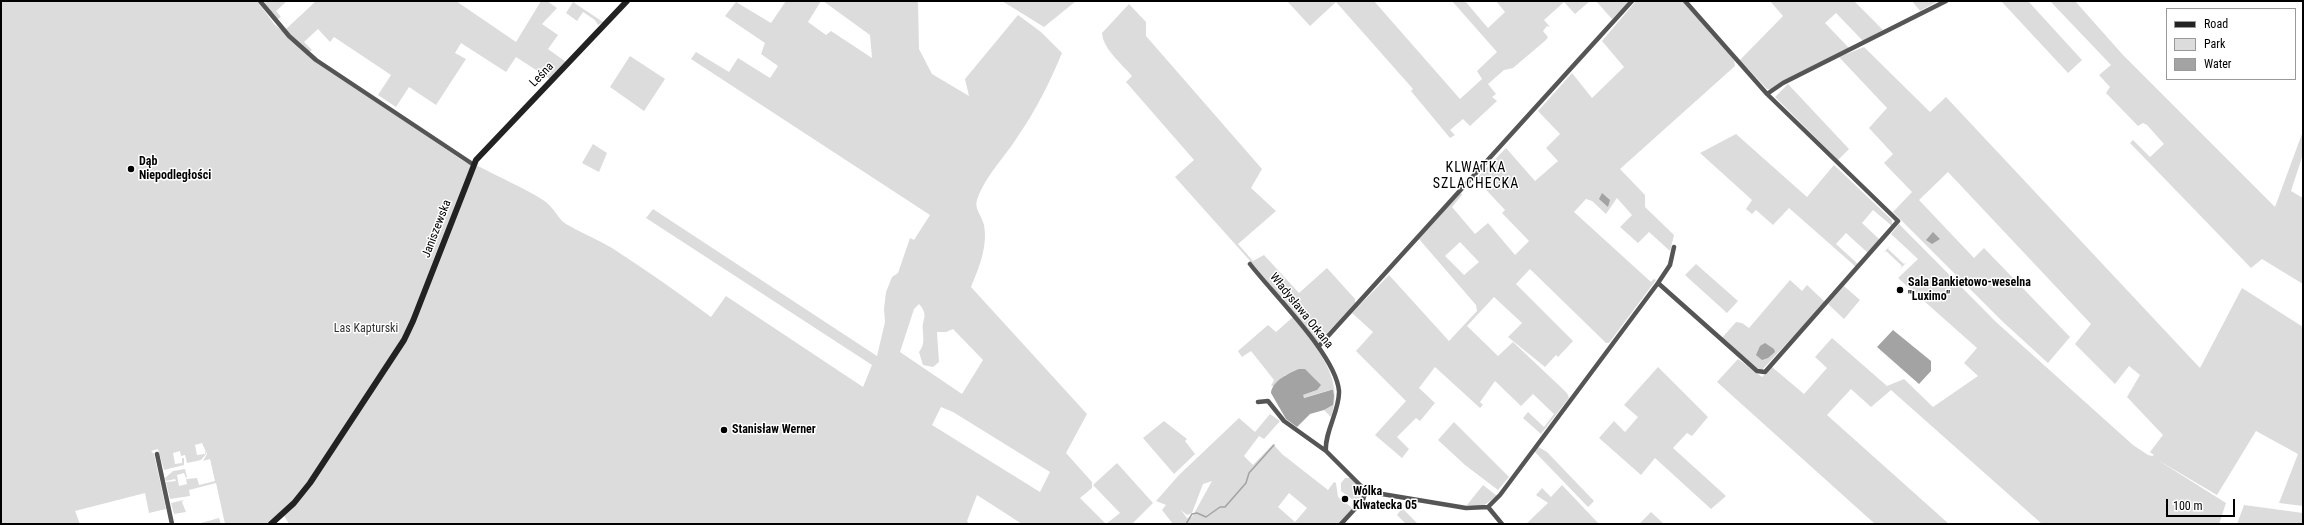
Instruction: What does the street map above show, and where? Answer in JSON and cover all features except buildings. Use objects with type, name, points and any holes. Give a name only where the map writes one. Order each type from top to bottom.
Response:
[{"type":"street","points":[[260,1],[289,36],[316,60],[474,165]]},
{"type":"street","name":"Leśna","points":[[474,165],[483,150],[627,1]]},
{"type":"street","points":[[1319,346],[1632,1]]},
{"type":"street","points":[[1658,283],[1757,371],[1766,372],[1898,221],[1767,94],[1685,1]]},
{"type":"street","points":[[1767,94],[1784,83],[1946,1]]},
{"type":"street","name":"Janiszewska","points":[[272,524],[294,503],[315,475],[404,340],[413,321],[474,165]]},
{"type":"street","points":[[1365,493],[1376,493],[1466,508],[1488,507],[1500,495],[1658,283],[1670,265],[1674,246]]},
{"type":"street","name":"Władysława Orkana","points":[[1250,264],[1319,346],[1334,373],[1339,388],[1338,403],[1326,451]]},
{"type":"street","points":[[1258,402],[1268,401],[1284,421],[1326,451],[1362,487],[1365,493],[1363,500],[1341,524]]},
{"type":"street","points":[[157,454],[172,524]]},
{"type":"street","points":[[1488,507],[1502,524]]},
{"type":"green space","name":"Las Kapturski","points":[[1,1],[257,1],[275,25],[339,77],[465,162],[476,167],[478,166],[543,200],[566,224],[612,248],[711,317],[726,296],[863,387],[872,365],[646,218],[653,209],[877,356],[885,322],[884,309],[886,292],[892,277],[898,273],[910,238],[914,240],[930,215],[691,59],[696,52],[729,72],[738,58],[770,78],[778,66],[761,54],[765,43],[725,16],[736,2],[771,23],[786,1],[821,1],[808,22],[826,35],[831,31],[872,58],[870,35],[823,1],[918,1],[919,49],[932,74],[969,96],[965,79],[1018,15],[1041,32],[1062,53],[1037,106],[1013,144],[990,175],[977,200],[977,209],[984,225],[985,241],[980,265],[971,287],[1087,414],[1066,453],[1092,482],[1092,488],[1080,498],[1106,524],[1022,524],[977,495],[967,521],[969,524],[289,524],[282,512],[270,524],[225,524],[216,483],[189,490],[190,496],[170,499],[166,482],[176,481],[175,479],[166,481],[165,478],[173,471],[185,469],[186,478],[184,473],[177,475],[179,486],[187,484],[186,479],[197,478],[199,485],[215,481],[210,459],[203,461],[207,454],[202,443],[195,445],[197,455],[205,454],[205,450],[206,454],[201,460],[187,463],[185,455],[181,456],[180,451],[173,453],[175,464],[182,463],[182,458],[184,458],[184,465],[164,470],[158,449],[151,451],[154,454],[166,509],[149,513],[145,493],[75,511],[80,524],[1,524]],"holes":[[[919,304],[925,315],[923,344],[919,352],[923,365],[933,367],[939,362],[937,332],[946,332],[953,329],[983,360],[962,394],[900,352],[914,309]],[[941,407],[953,412],[1050,472],[1040,492],[932,425]]]},
{"type":"green space","points":[[266,1],[287,1],[276,11],[281,17],[276,20],[265,3]]},
{"type":"green space","points":[[316,1],[456,1],[516,42],[541,1],[547,1],[557,8],[542,24],[558,35],[548,49],[566,62],[550,79],[516,57],[506,72],[461,43],[455,53],[466,59],[436,105],[409,87],[396,107],[378,95],[391,75],[334,37],[330,42],[318,29],[304,42],[312,50],[309,52],[285,30]]},
{"type":"green space","points":[[1002,1],[1076,1],[1044,27]]},
{"type":"green space","points":[[1287,1],[1374,1],[1460,99],[1482,79],[1477,71],[1497,52],[1452,1],[1465,1],[1488,28],[1505,12],[1496,1],[1590,1],[1575,14],[1564,2],[1544,20],[1550,27],[1547,26],[1543,31],[1548,37],[1546,40],[1513,68],[1504,70],[1488,84],[1496,94],[1492,97],[1497,101],[1470,126],[1463,119],[1450,130],[1455,135],[1450,138],[1411,91],[1413,89],[1336,2],[1310,26]]},
{"type":"green space","points":[[1596,1],[1630,1],[1612,19]]},
{"type":"green space","points":[[1636,1],[1682,1],[1734,60],[1735,66],[1620,169],[1645,195],[1645,207],[1674,235],[1670,251],[1649,232],[1638,243],[1620,227],[1632,215],[1617,198],[1606,214],[1592,201],[1586,199],[1574,212],[1651,282],[1654,279],[1656,280],[1609,343],[1606,343],[1530,269],[1516,284],[1573,341],[1558,357],[1556,355],[1545,367],[1508,337],[1522,323],[1494,297],[1467,326],[1498,356],[1513,342],[1567,393],[1569,398],[1541,434],[1523,418],[1528,412],[1544,427],[1554,414],[1533,394],[1521,406],[1495,381],[1480,402],[1483,405],[1480,408],[1435,367],[1419,388],[1435,403],[1420,421],[1416,418],[1397,437],[1409,449],[1402,458],[1375,435],[1406,401],[1356,351],[1373,332],[1352,313],[1389,275],[1449,341],[1477,311],[1476,305],[1419,239],[1461,193],[1462,195],[1452,207],[1475,234],[1488,223],[1515,255],[1529,241],[1502,213],[1505,210],[1476,179],[1506,148],[1535,181],[1558,161],[1546,148],[1560,134],[1538,111],[1572,73],[1592,98],[1624,67],[1602,41]],"holes":[[[1460,242],[1479,262],[1464,275],[1445,256]]]},
{"type":"green space","points":[[1770,1],[1854,1],[1883,30],[1863,41],[1836,13],[1825,23],[1849,48],[1771,89],[1767,89],[1740,60],[1783,16]]},
{"type":"green space","points":[[1912,1],[1938,1],[1920,11]]},
{"type":"green space","points":[[2001,1],[2028,1],[2082,60],[2068,73]]},
{"type":"green space","points":[[2050,1],[2075,1],[2123,55],[2275,207],[2303,131],[2303,154],[2291,191],[2303,198],[2303,284],[2262,259],[2251,268],[2130,143],[2133,140],[2150,157],[2164,144],[2147,125],[2143,123],[2138,126],[2106,93],[2110,87],[2099,75],[2111,65]]},
{"type":"green space","points":[[573,2],[603,22],[598,25],[595,20],[583,12],[577,21],[566,13]]},
{"type":"green space","points":[[1129,4],[1146,22],[1146,36],[1262,169],[1251,188],[1276,211],[1238,244],[1253,261],[1264,255],[1299,293],[1327,268],[1355,299],[1355,303],[1318,343],[1252,263],[1175,177],[1194,160],[1126,82],[1132,76],[1109,50],[1103,39],[1102,33]]},
{"type":"green space","points":[[1864,47],[1930,112],[1946,97],[2200,368],[2242,288],[2303,327],[2303,506],[2279,503],[2298,454],[2256,431],[2217,495],[2156,459],[2226,503],[2219,524],[2042,524],[1891,390],[1871,407],[1851,389],[1827,415],[1949,524],[1875,524],[1717,382],[1738,359],[1762,377],[1772,367],[1804,394],[1827,368],[1815,357],[1832,338],[1887,386],[1904,379],[1933,407],[1978,376],[1964,363],[1977,348],[1898,278],[1918,259],[1891,234],[1899,224],[1996,322],[2133,445],[2152,456],[2154,455],[2150,452],[2163,435],[2127,397],[2140,375],[2129,366],[2115,384],[2075,344],[2091,324],[1948,172],[1919,200],[1974,258],[1984,248],[2070,337],[2048,363],[2002,321],[1893,212],[1912,192],[1884,163],[1893,154],[1869,128],[1887,108],[1839,57]]},
{"type":"green space","points":[[630,56],[665,79],[644,111],[610,87]]},
{"type":"green space","points":[[1788,84],[1849,149],[1838,160],[1775,97]]},
{"type":"green space","points":[[1736,134],[1807,197],[1834,165],[1892,220],[1892,226],[1873,210],[1862,223],[1880,240],[1868,253],[1846,233],[1836,244],[1858,264],[1856,267],[1789,208],[1773,225],[1756,210],[1752,214],[1746,209],[1752,200],[1700,153]]},
{"type":"green space","points":[[593,144],[607,153],[599,172],[582,163]]},
{"type":"green space","points":[[1890,246],[1888,249],[1904,264],[1907,262],[1900,269],[1902,266],[1886,251],[1883,253]]},
{"type":"green space","points":[[1696,264],[1738,301],[1727,313],[1685,275]]},
{"type":"green space","points":[[1790,280],[1802,291],[1807,285],[1825,302],[1761,371],[1722,338],[1736,322],[1742,323],[1749,328]]},
{"type":"green space","points":[[1844,286],[1860,300],[1844,319],[1828,304]]},
{"type":"green space","points":[[1293,317],[1319,352],[1331,376],[1334,389],[1334,403],[1331,417],[1324,410],[1333,405],[1330,390],[1303,398],[1303,395],[1317,390],[1314,378],[1306,371],[1285,375],[1274,386],[1271,386],[1274,380],[1251,351],[1242,357],[1238,351],[1268,325],[1276,332]]},
{"type":"green space","points":[[1658,367],[1708,417],[1692,436],[1687,433],[1673,448],[1726,496],[1711,509],[1655,458],[1641,475],[1599,438],[1614,421],[1625,432],[1638,417],[1624,405]]},
{"type":"green space","points":[[1270,414],[1280,421],[1264,439],[1259,436],[1244,456],[1253,465],[1273,444],[1282,454],[1328,490],[1334,482],[1336,483],[1338,497],[1351,507],[1351,510],[1339,524],[1173,524],[1162,510],[1166,505],[1156,501],[1179,475],[1239,418],[1255,432]],"holes":[[[1212,481],[1192,517],[1187,518],[1181,510],[1187,515],[1192,513],[1203,484]],[[1289,493],[1307,508],[1295,522],[1278,507]]]},
{"type":"green space","points":[[1164,421],[1187,439],[1185,441],[1195,454],[1174,474],[1143,438]]},
{"type":"green space","points":[[1454,422],[1509,477],[1498,490],[1465,465],[1438,440]]},
{"type":"green space","points":[[1537,446],[1547,452],[1594,501],[1588,507],[1534,451]]},
{"type":"green space","points":[[1117,463],[1153,503],[1132,524],[1106,524],[1120,513],[1093,485]]},
{"type":"green space","points":[[1345,478],[1350,478],[1360,489],[1362,497],[1357,503],[1341,491],[1341,483]]},
{"type":"green space","points":[[1483,485],[1497,496],[1483,506],[1467,505]]},
{"type":"green space","points":[[1562,485],[1599,524],[1526,524],[1548,503],[1536,495],[1542,488],[1551,497]]},
{"type":"green space","points":[[184,500],[182,502],[186,512],[174,514],[171,503]]},
{"type":"green space","points":[[2244,505],[2303,513],[2303,524],[2237,524]]},
{"type":"green space","points":[[1402,508],[1418,524],[1406,524],[1397,515]]},
{"type":"green space","points":[[1651,512],[1664,524],[1639,524]]},
{"type":"green space","points":[[219,518],[221,524],[201,524],[201,523]]},
{"type":"water","points":[[1602,193],[1610,200],[1608,207],[1599,199]]},
{"type":"water","points":[[1933,232],[1940,239],[1932,244],[1926,240]]},
{"type":"water","points":[[1893,330],[1931,361],[1931,371],[1919,384],[1877,347]]},
{"type":"water","points":[[1765,343],[1774,349],[1775,352],[1768,358],[1762,360],[1756,355],[1760,346]]},
{"type":"water","points":[[1299,369],[1305,369],[1321,385],[1317,390],[1303,395],[1304,398],[1331,390],[1333,390],[1334,396],[1333,405],[1324,410],[1310,414],[1297,427],[1286,419],[1271,393],[1274,385],[1278,381],[1286,375]]},
{"type":"waterway","points":[[1186,524],[1192,514],[1197,513],[1206,517],[1220,507],[1225,507],[1246,483],[1249,473],[1274,445]]},
{"type":"place","name":"Dąb Niepodległości","points":[[131,169]]},
{"type":"place","name":"Sala Bankietowo-weselna \"Luximo\"","points":[[1900,290]]},
{"type":"place","name":"Stanisław Werner","points":[[724,430]]},
{"type":"place","name":"Wólka Klwatecka 05","points":[[1345,499]]},
{"type":"district","name":"KLWATKA SZLACHECKA","points":[[1476,176]]}]
